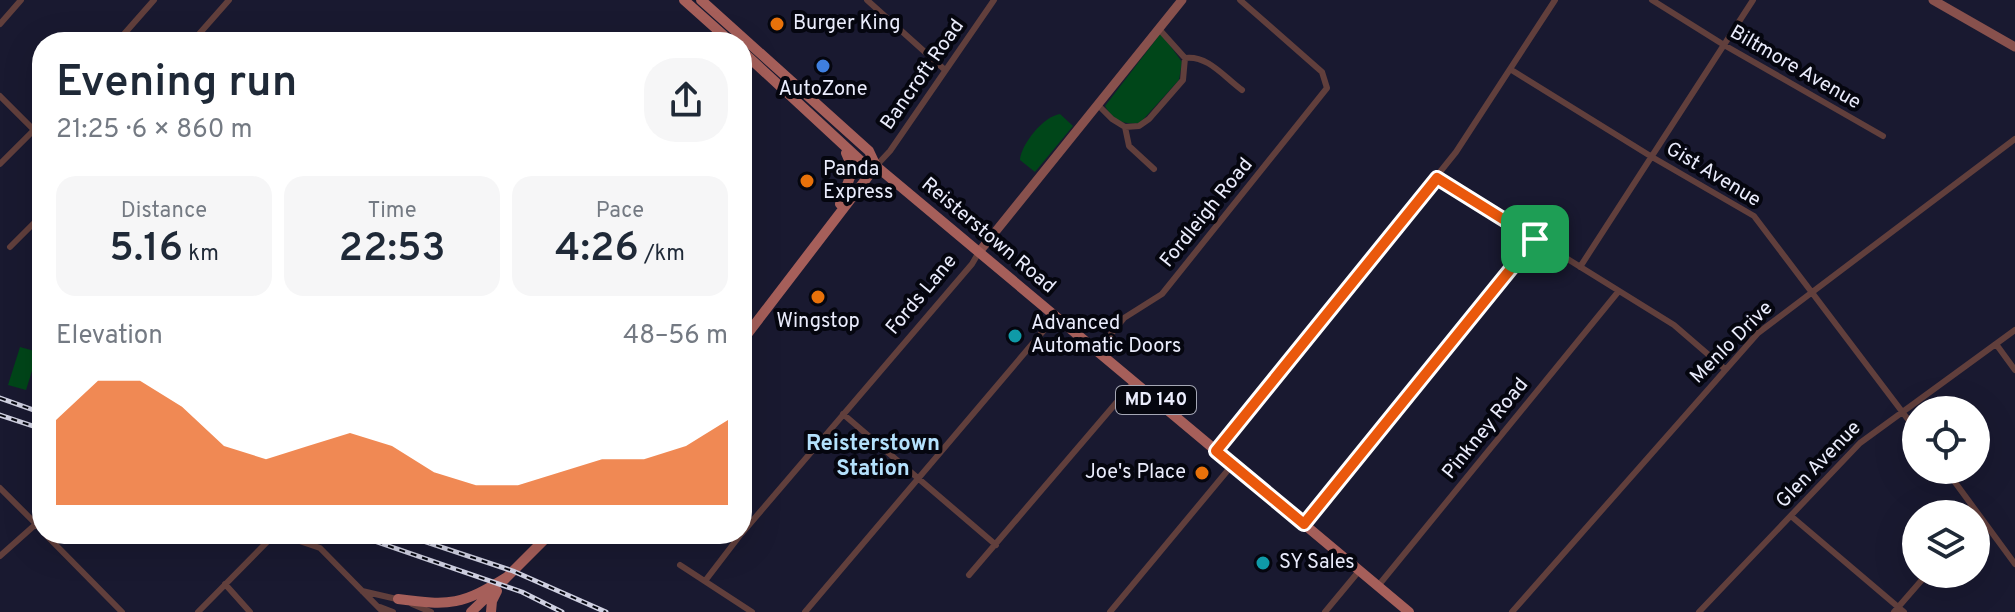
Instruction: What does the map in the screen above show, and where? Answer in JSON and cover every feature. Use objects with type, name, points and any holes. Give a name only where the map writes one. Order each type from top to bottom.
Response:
[{"type":"main road","name":"Reisterstown Road","points":[[684,0],[726,32]]},
{"type":"main road","name":"Reisterstown Road","points":[[701,0],[729,32]]},
{"type":"main road","name":"Reisterstown Road","points":[[752,53],[869,151],[876,166]]},
{"type":"main road","name":"Reisterstown Road","points":[[752,60],[862,162],[876,166],[1409,612]]},
{"type":"main road","points":[[802,107],[847,154],[853,165],[834,217]]},
{"type":"main road","points":[[752,328],[876,166]]},
{"type":"main road","points":[[471,612],[537,544]]},
{"type":"main road","points":[[398,599],[454,603],[479,594],[507,577]]},
{"type":"main road","points":[[491,612],[494,595],[507,577]]},
{"type":"street","points":[[0,24],[21,0]]},
{"type":"street","points":[[126,32],[154,0]]},
{"type":"street","points":[[201,32],[229,0]]},
{"type":"street","points":[[867,0],[945,70]]},
{"type":"street","points":[[875,7],[881,0]]},
{"type":"street","name":"Bancroft Road","points":[[876,166],[890,151],[994,0]]},
{"type":"street","name":"Fords Lane","points":[[752,520],[972,264],[1182,0]]},
{"type":"street","name":"Fordleigh Road","points":[[1097,351],[1128,315],[1162,294],[1325,93],[1327,83],[1322,72],[1240,0]]},
{"type":"street","points":[[1216,451],[1437,178],[1555,0]]},
{"type":"street","name":"Biltmore Avenue","points":[[1652,0],[1883,136]]},
{"type":"street","points":[[1580,267],[1753,0]]},
{"type":"street","points":[[1933,0],[2015,47]]},
{"type":"street","points":[[1097,104],[1125,127],[1145,123],[1183,80],[1185,58],[1159,29]]},
{"type":"street","points":[[1185,58],[1205,60],[1242,90]]},
{"type":"street","name":"Gist Avenue","points":[[1510,69],[1754,216],[1902,411]]},
{"type":"street","points":[[0,96],[32,128]]},
{"type":"street","points":[[1125,127],[1129,146],[1154,169]]},
{"type":"street","points":[[0,164],[32,132]]},
{"type":"street","name":"Menlo Drive","points":[[1512,612],[1725,369],[1768,325],[2015,139]]},
{"type":"street","points":[[1437,178],[1674,325],[1725,369]]},
{"type":"street","points":[[10,247],[32,224]]},
{"type":"street","points":[[1304,524],[1535,239]]},
{"type":"street","name":"Pinkney Road","points":[[1378,586],[1618,292]]},
{"type":"street","points":[[805,612],[1056,316]]},
{"type":"street","name":"Glen Avenue","points":[[1923,396],[2015,330]]},
{"type":"street","points":[[1996,344],[2015,370]]},
{"type":"street","points":[[969,575],[1134,382]]},
{"type":"street","name":"Glen Avenue","points":[[1699,612],[1860,443],[1902,411]]},
{"type":"street","points":[[843,414],[996,545]]},
{"type":"street","points":[[1110,612],[1233,464]]},
{"type":"street","points":[[0,488],[32,520]]},
{"type":"street","points":[[1791,516],[1899,610],[1916,588]]},
{"type":"street","points":[[0,556],[32,528]]},
{"type":"street","points":[[1990,530],[2015,564]]},
{"type":"street","points":[[56,544],[122,612]]},
{"type":"street","points":[[198,612],[265,544]]},
{"type":"street","points":[[309,544],[320,548],[383,612]]},
{"type":"street","name":"Fords Lane","points":[[705,581],[733,544]]},
{"type":"street","points":[[680,565],[752,612]]},
{"type":"street","points":[[1325,612],[1359,571]]},
{"type":"street","points":[[225,584],[250,612]]},
{"type":"street","points":[[362,591],[398,599],[431,612]]},
{"type":"street","points":[[376,606],[393,612]]},
{"type":"green space","points":[[1161,33],[1182,62],[1179,80],[1140,123],[1120,121],[1105,106]]},
{"type":"green space","points":[[1060,114],[1073,126],[1035,172],[1020,160],[1024,146],[1041,125]]},
{"type":"green space","points":[[20,347],[32,350],[32,371],[26,390],[8,385]]},
{"type":"railway","points":[[0,398],[32,409]]},
{"type":"railway","points":[[0,415],[32,426]]},
{"type":"railway","points":[[383,544],[522,592],[562,612]]},
{"type":"railway","points":[[432,544],[513,571],[606,612]]},
{"type":"place","name":"Burger King","points":[[777,24]]},
{"type":"place","name":"AutoZone","points":[[823,66]]},
{"type":"place","name":"Panda Express","points":[[807,181]]},
{"type":"place","name":"Wingstop","points":[[818,297]]},
{"type":"place","name":"Advanced Automatic Doors","points":[[1015,336]]},
{"type":"place","name":"Joe's Place","points":[[1202,473]]},
{"type":"place","name":"SY Sales","points":[[1263,563]]},
{"type":"district","name":"Reisterstown Station","points":[[873,456]]},
{"type":"route","points":[[1437,178],[1535,239],[1304,524],[1216,451],[1437,178]]}]
